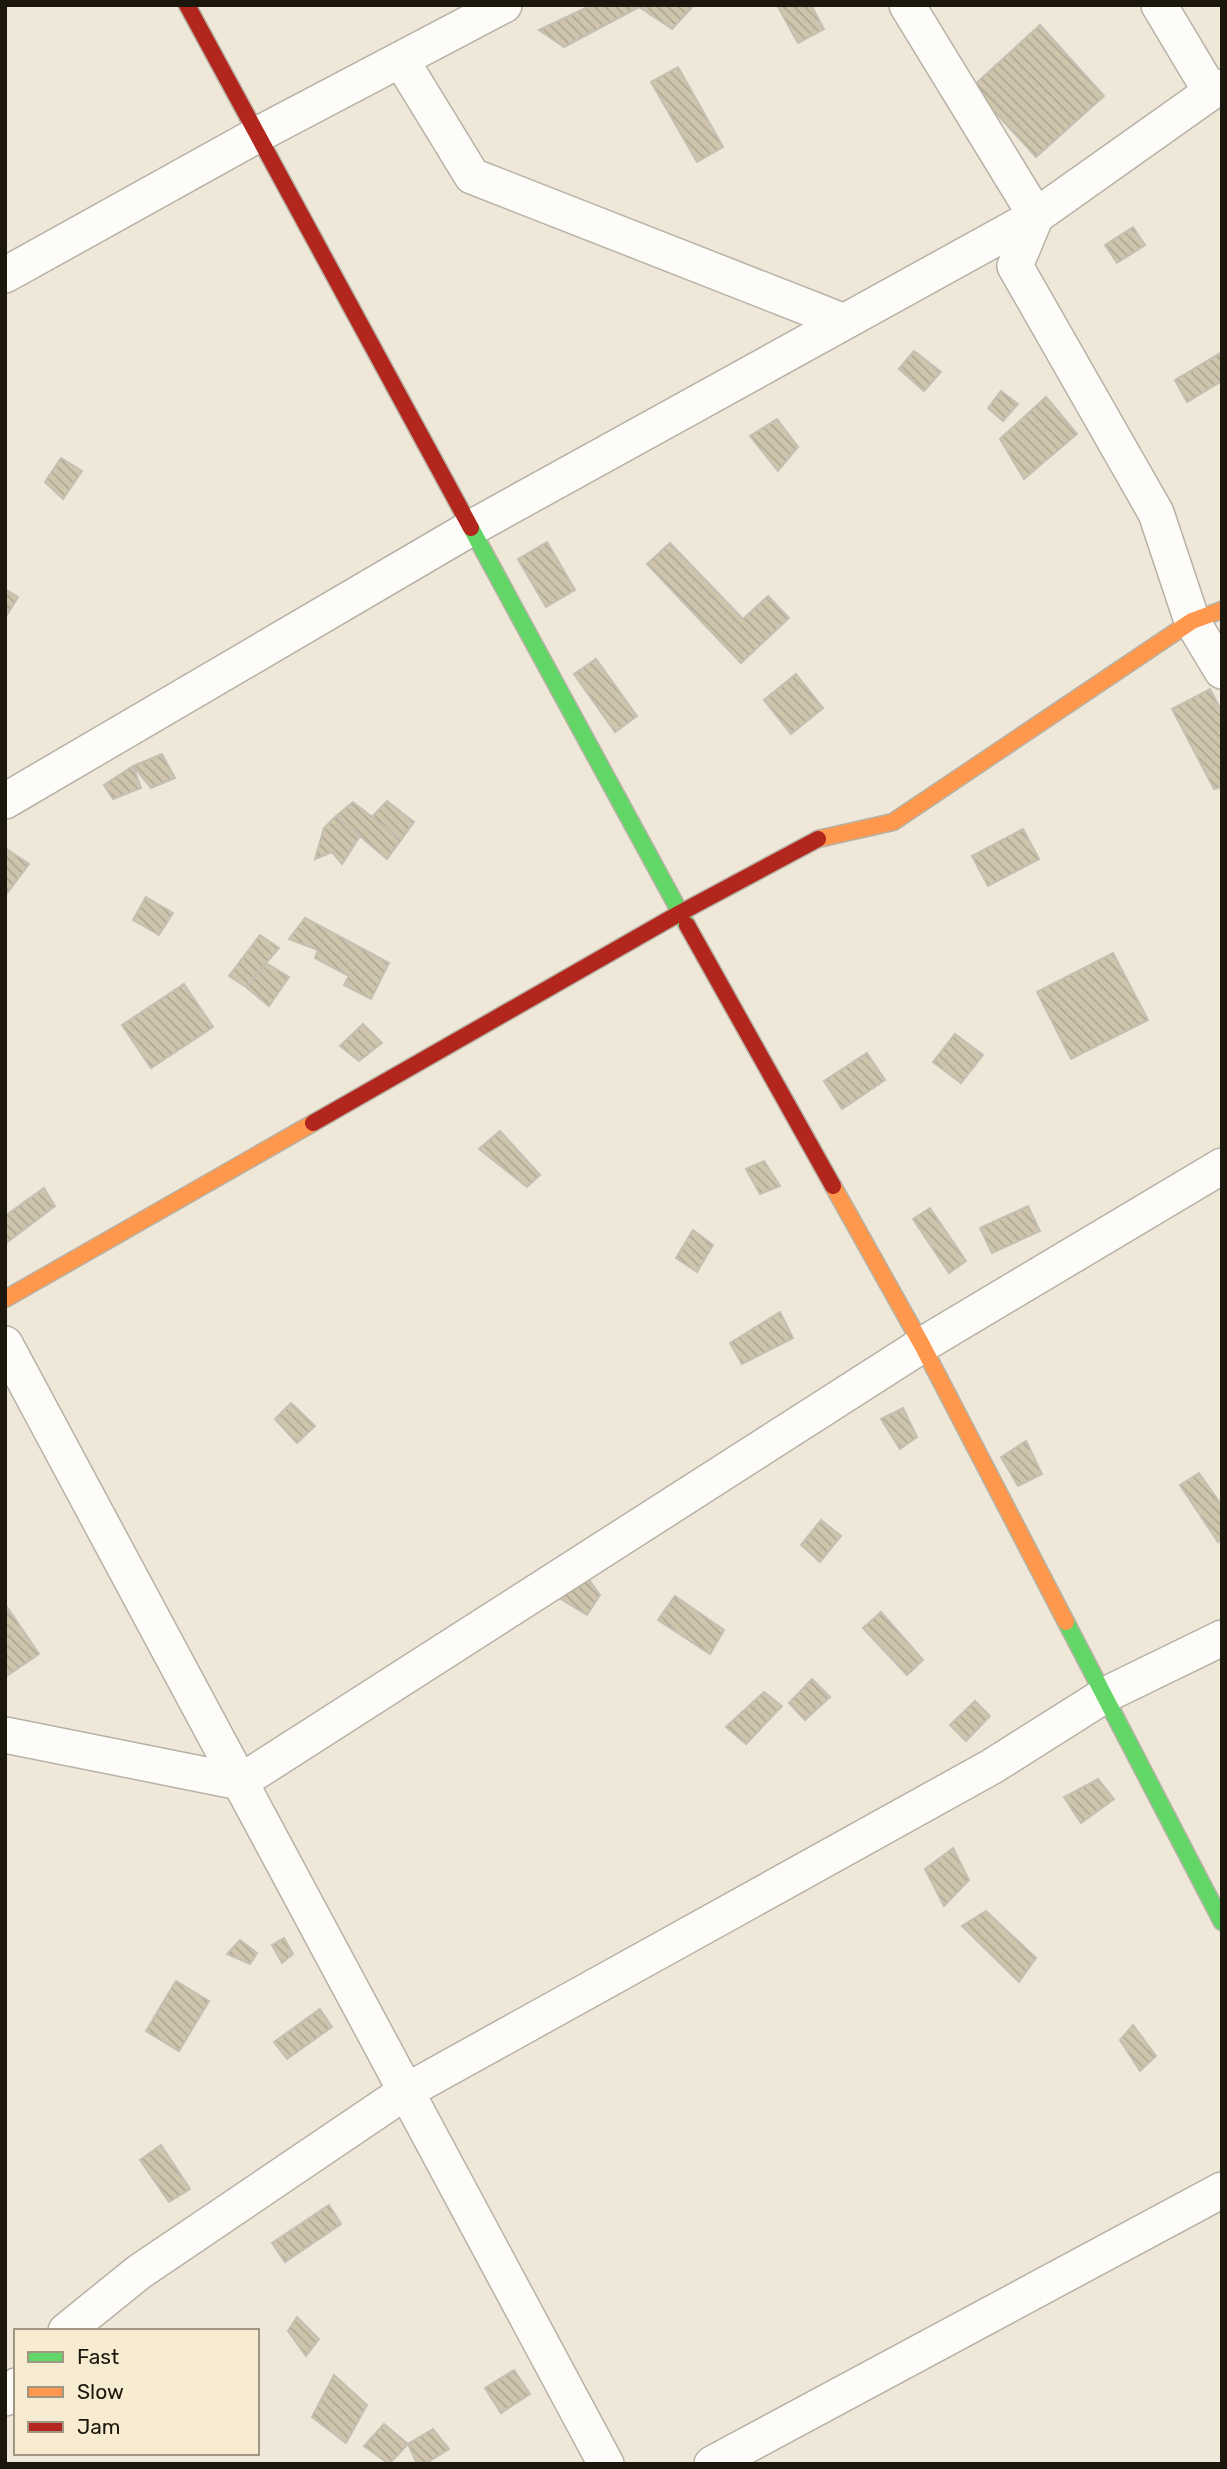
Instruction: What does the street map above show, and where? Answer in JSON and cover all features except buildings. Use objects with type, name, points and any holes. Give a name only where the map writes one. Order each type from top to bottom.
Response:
[{"type":"street","points":[[187,5],[680,913],[922,1345],[1222,1922]]},
{"type":"street","points":[[5,275],[257,135],[504,5]]},
{"type":"street","points":[[907,5],[1036,216]]},
{"type":"street","points":[[5,801],[471,528],[1036,216],[1216,90],[1158,5]]},
{"type":"street","points":[[401,60],[472,176],[842,321]]},
{"type":"street","points":[[1036,216],[1015,267],[1156,513],[1207,616],[1222,671]]},
{"type":"street","points":[[5,1299],[680,913],[823,836],[893,822],[1207,616]]},
{"type":"street","points":[[5,1735],[240,1782],[922,1345],[1222,1167]]},
{"type":"street","points":[[5,1345],[606,2464]]},
{"type":"street","points":[[68,2329],[139,2272],[405,2092],[992,1767],[1105,1695],[1222,1638]]},
{"type":"street","points":[[712,2464],[1222,2190]]},
{"type":"traffic: fast","points":[[471,528],[687,925]]},
{"type":"traffic: fast","points":[[1066,1622],[1222,1922]]},
{"type":"traffic: slow","points":[[818,839],[893,822],[1192,621],[1222,610]]},
{"type":"traffic: slow","points":[[5,1299],[313,1123]]},
{"type":"traffic: slow","points":[[833,1186],[922,1345],[1066,1622]]},
{"type":"traffic: jam","points":[[187,5],[471,528]]},
{"type":"traffic: jam","points":[[313,1123],[680,913],[818,839]]},
{"type":"traffic: jam","points":[[687,925],[833,1186]]}]
